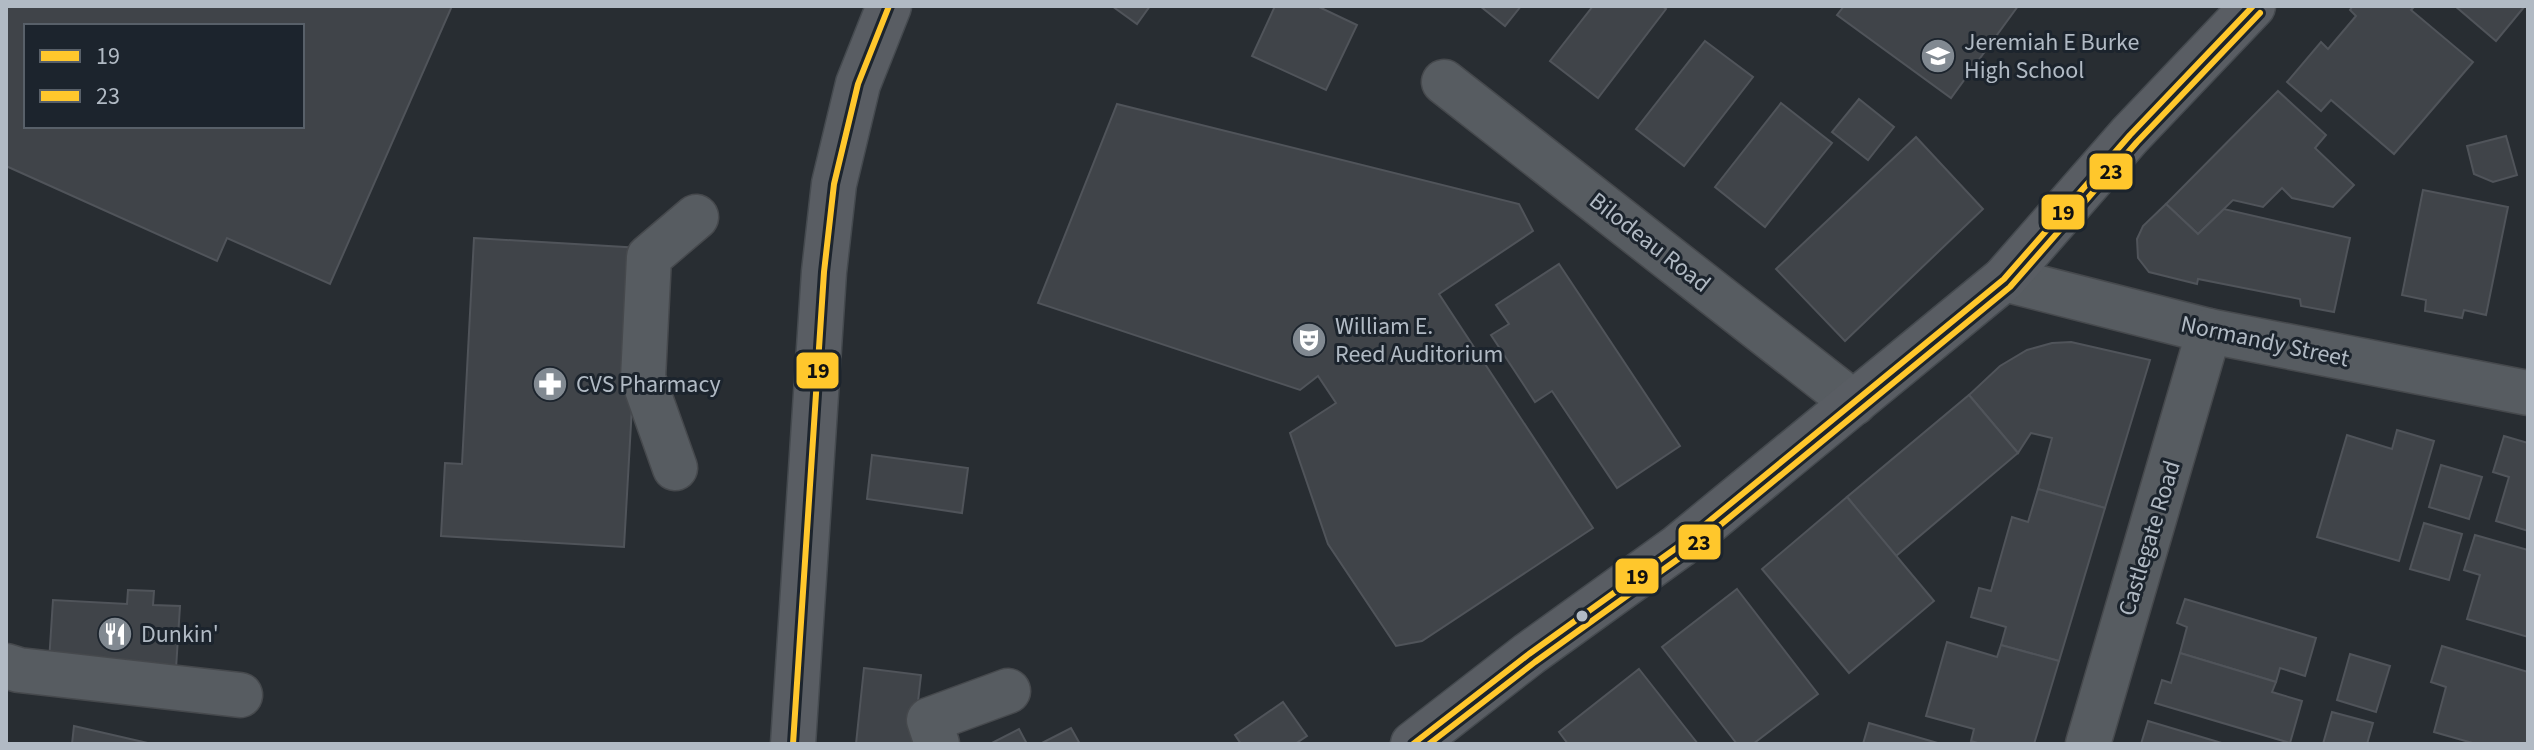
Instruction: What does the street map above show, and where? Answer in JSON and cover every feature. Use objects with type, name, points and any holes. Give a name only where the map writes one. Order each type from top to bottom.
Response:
[{"type":"main road","points":[[793,744],[824,272],[834,184],[858,84],[889,6]]},
{"type":"main road","points":[[1413,744],[1529,654],[1679,546],[2004,279],[2130,135],[2253,6]]},
{"type":"street","name":"Bilodeau Road","points":[[1444,82],[1854,403]]},
{"type":"street","points":[[675,468],[643,378],[649,257],[696,217]]},
{"type":"street","name":"Normandy Street","points":[[2004,279],[2209,331],[2528,393]]},
{"type":"street","name":"Castlegate Road","points":[[2088,744],[2209,331]]},
{"type":"street","points":[[6,666],[240,695]]},
{"type":"street","points":[[937,744],[929,720],[1008,691]]},
{"type":"building","points":[[6,6],[452,6],[330,284],[227,238],[217,261],[6,166]]},
{"type":"building","points":[[1112,6],[1150,6],[1137,24]]},
{"type":"building","points":[[1275,6],[1317,6],[1357,25],[1326,90],[1252,56]]},
{"type":"building","points":[[1480,6],[1521,6],[1505,26]]},
{"type":"building","points":[[1593,6],[1662,6],[1666,9],[1598,98],[1550,61]]},
{"type":"building","name":"Jeremiah E Burke High School","points":[[1844,6],[2018,6],[1951,98],[1837,15]]},
{"type":"building","points":[[2353,6],[2415,6],[2411,10],[2473,62],[2394,154],[2331,100],[2321,111],[2287,82],[2321,42],[2328,49],[2356,16],[2350,10]]},
{"type":"building","points":[[2455,6],[2525,6],[2496,41]]},
{"type":"building","points":[[1705,41],[1753,77],[1684,166],[1636,129]]},
{"type":"building","points":[[2278,91],[2326,135],[2315,148],[2354,185],[2333,207],[2292,198],[2282,188],[2263,207],[2233,200],[2198,234],[2166,204]]},
{"type":"building","points":[[1859,99],[1894,127],[1868,160],[1832,132]]},
{"type":"building","points":[[1781,103],[1832,143],[1765,227],[1715,187]]},
{"type":"building","name":"William E. Reed Auditorium","points":[[1117,104],[1519,204],[1533,231],[1439,294],[1593,528],[1422,641],[1396,646],[1328,544],[1290,433],[1336,403],[1318,376],[1300,390],[1038,303]]},
{"type":"building","points":[[2506,136],[2517,175],[2493,182],[2474,174],[2467,146]]},
{"type":"building","points":[[1916,137],[1983,209],[1845,341],[1776,269]]},
{"type":"building","points":[[2423,190],[2508,207],[2486,315],[2464,310],[2462,318],[2425,311],[2426,300],[2402,295]]},
{"type":"building","points":[[2166,204],[2198,234],[2224,209],[2350,238],[2334,312],[2301,306],[2300,299],[2198,279],[2197,284],[2149,272],[2138,258],[2137,239],[2143,226]]},
{"type":"building","name":"CVS Pharmacy","points":[[474,238],[641,248],[624,547],[441,536],[445,463],[462,464]]},
{"type":"building","points":[[1559,264],[1680,446],[1617,488],[1552,391],[1535,402],[1491,335],[1509,324],[1496,305]]},
{"type":"building","points":[[2071,342],[2150,360],[2105,508],[2038,489],[2052,438],[2031,433],[2018,453],[1969,395],[2000,366],[2027,350],[2052,343]]},
{"type":"building","points":[[1969,395],[2018,453],[1896,556],[1847,497]]},
{"type":"building","points":[[2397,430],[2434,441],[2399,561],[2317,537],[2347,435],[2392,449]]},
{"type":"building","points":[[2504,436],[2528,443],[2528,531],[2496,521],[2509,477],[2493,472]]},
{"type":"building","points":[[872,455],[968,468],[962,513],[867,499]]},
{"type":"building","points":[[2441,465],[2482,477],[2469,519],[2429,507]]},
{"type":"building","points":[[2038,489],[2105,508],[2059,661],[2001,645],[2006,627],[1971,617],[1979,588],[1991,591],[2012,517],[2028,522]]},
{"type":"building","points":[[1847,497],[1934,601],[1849,673],[1762,569]]},
{"type":"building","points":[[2424,523],[2462,534],[2449,580],[2410,569]]},
{"type":"building","points":[[2475,535],[2528,550],[2528,637],[2467,619],[2480,575],[2464,570]]},
{"type":"building","points":[[1737,589],[1818,694],[1753,744],[1737,744],[1662,647]]},
{"type":"building","name":"Dunkin'","points":[[128,590],[154,591],[153,605],[180,606],[176,669],[49,662],[53,600],[127,604]]},
{"type":"building","points":[[2185,599],[2316,638],[2305,676],[2280,668],[2276,682],[2180,653],[2187,627],[2177,623]]},
{"type":"building","points":[[1947,642],[1997,657],[2001,645],[2059,661],[2034,744],[1981,744],[1971,741],[1974,729],[1926,716]]},
{"type":"building","points":[[2442,646],[2528,672],[2528,744],[2476,744],[2434,732],[2446,687],[2431,682]]},
{"type":"building","points":[[2180,653],[2276,682],[2272,692],[2302,701],[2290,743],[2155,703],[2162,680],[2171,683]]},
{"type":"building","points":[[2350,654],[2390,666],[2376,712],[2337,700]]},
{"type":"building","points":[[864,668],[921,675],[915,728],[919,744],[856,744]]},
{"type":"building","points":[[1639,669],[1698,744],[1568,744],[1559,732]]},
{"type":"building","points":[[1283,702],[1307,736],[1295,744],[1241,744],[1235,735]]},
{"type":"building","points":[[2332,712],[2373,723],[2367,744],[2323,744]]},
{"type":"building","points":[[2148,721],[2225,744],[2141,744]]},
{"type":"building","points":[[1869,723],[1941,744],[1863,744]]},
{"type":"building","points":[[74,726],[152,744],[72,744]]},
{"type":"building","points":[[1071,728],[1080,744],[1040,744]]},
{"type":"building","points":[[1019,729],[1027,744],[990,744]]},
{"type":"transit line","name":"19","points":[[793,744],[824,272],[834,184],[858,84],[889,6]]},
{"type":"transit line","name":"19","points":[[1413,744],[1529,654],[1679,546],[2004,279],[2130,135],[2253,6]]},
{"type":"transit line","name":"23","points":[[1429,744],[1535,662],[1685,554],[2010,287],[2137,142],[2260,13]]},
{"type":"place","name":"Jeremiah E Burke High School","points":[[1938,56]]},
{"type":"place","name":"William E. Reed Auditorium","points":[[1309,340]]},
{"type":"place","name":"CVS Pharmacy","points":[[550,384]]},
{"type":"place","name":"Dunkin'","points":[[115,634]]}]
